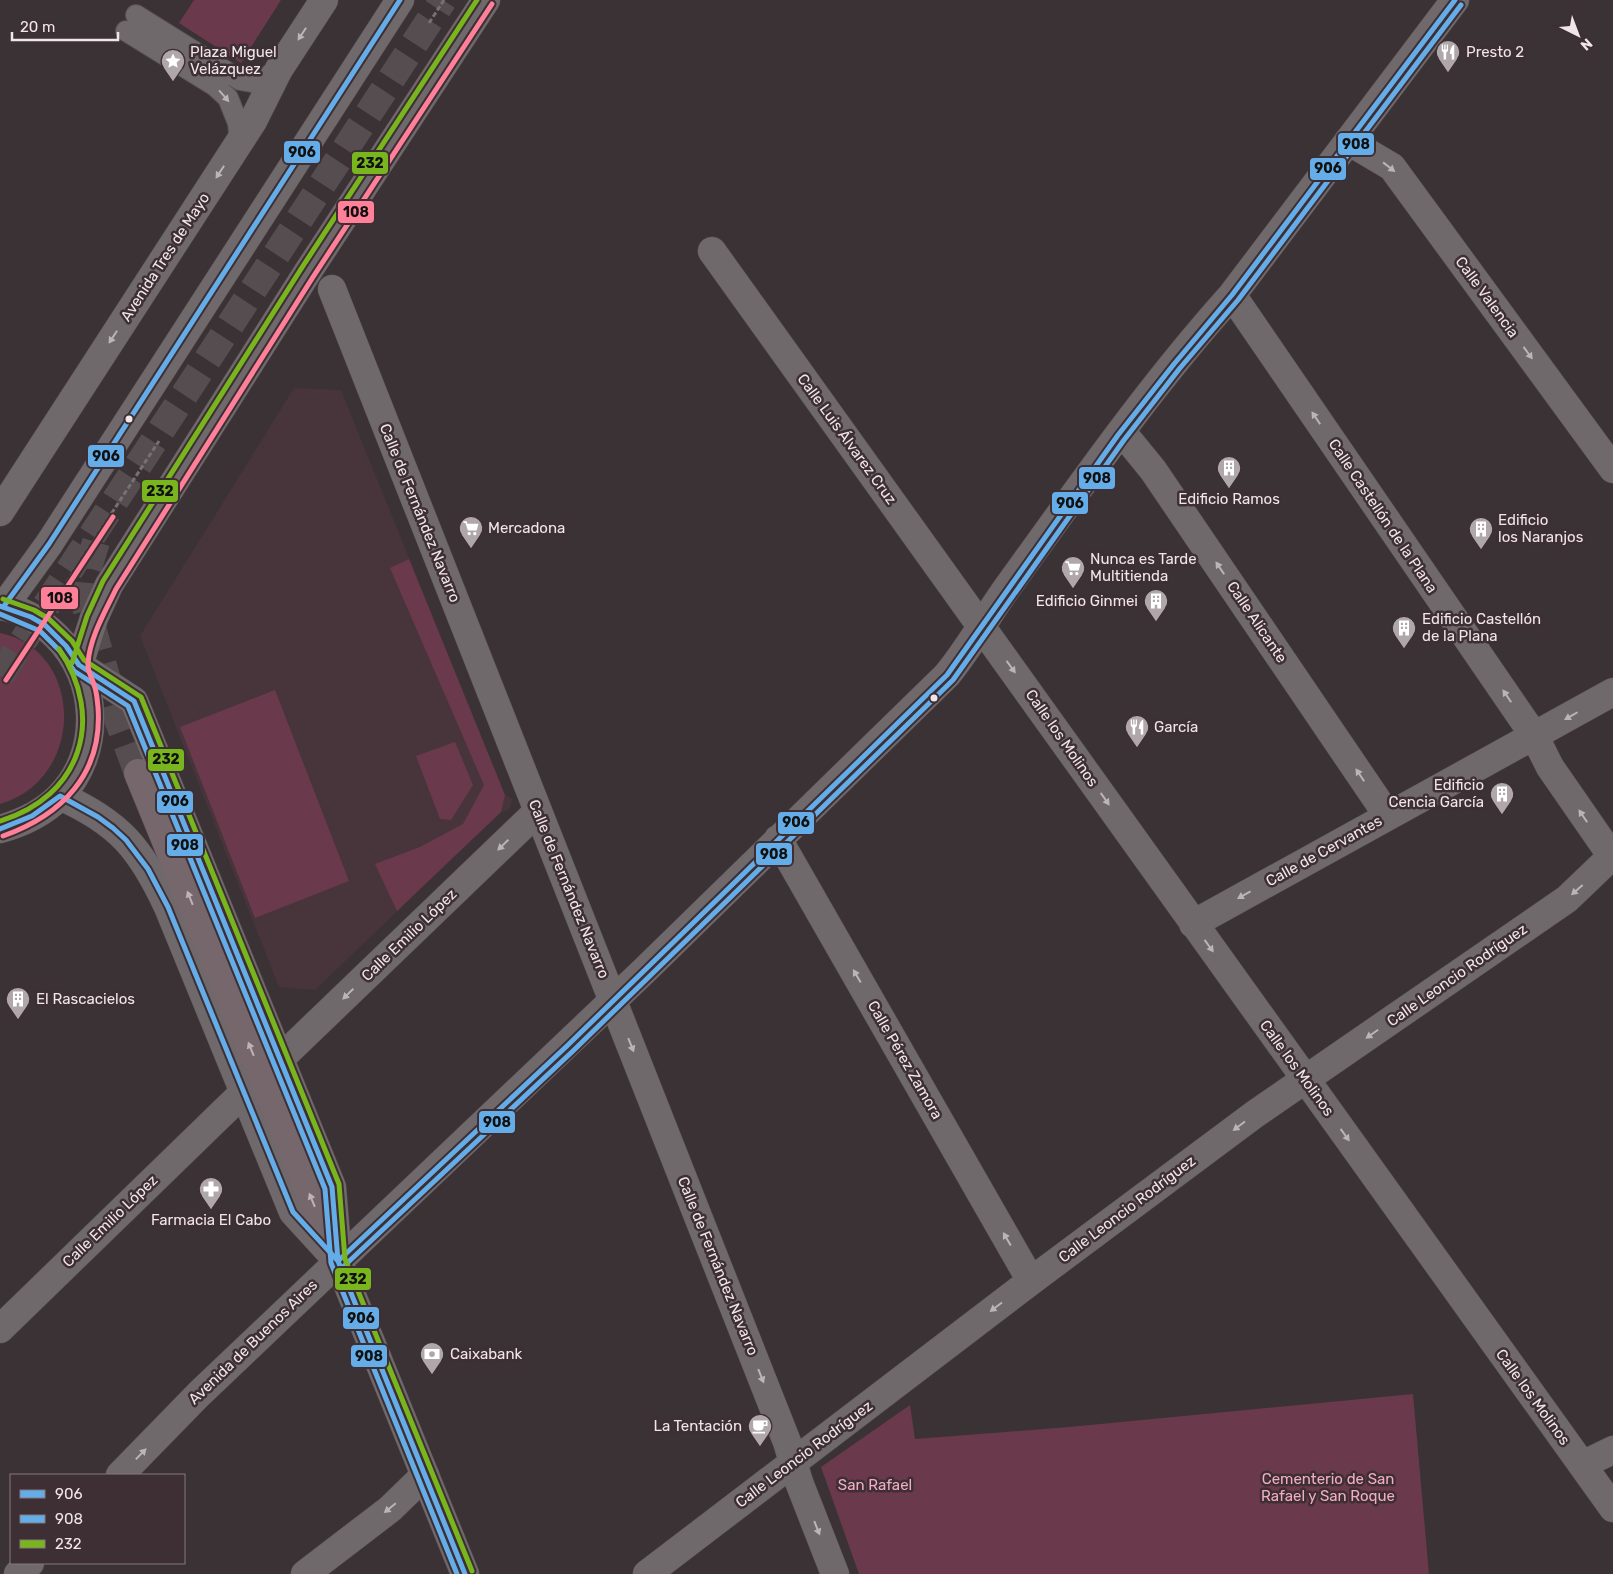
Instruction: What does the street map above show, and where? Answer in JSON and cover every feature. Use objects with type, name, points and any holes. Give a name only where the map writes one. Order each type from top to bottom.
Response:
[{"type":"highway","points":[[138,773],[338,1261]]},
{"type":"street","name":"Avenida Tres de Mayo","points":[[0,512],[240,142],[253,121],[279,69],[324,0]]},
{"type":"street","points":[[0,829],[17,824],[44,810],[60,796],[79,768],[87,750],[91,721],[88,688],[79,665],[66,646],[45,625],[30,616],[2,606],[49,544],[400,0]]},
{"type":"street","points":[[79,665],[94,618],[109,584],[307,273],[486,0]]},
{"type":"street","name":"Avenida de Buenos Aires","points":[[121,1474],[200,1394],[613,1000],[947,675],[1010,584],[1122,432],[1192,340],[1232,295],[1455,0]]},
{"type":"street","name":"Calle Valencia","points":[[1348,141],[1392,167],[1613,470]]},
{"type":"street","name":"Calle Luis Álvarez Cruz","points":[[712,251],[982,627]]},
{"type":"street","name":"Calle de Fernández Navarro","points":[[332,289],[613,1000],[835,1574]]},
{"type":"street","name":"Calle Castellón de la Plana","points":[[1232,295],[1534,737],[1550,767],[1613,856]]},
{"type":"street","name":"Calle Alicante","points":[[1122,432],[1153,470],[1388,816]]},
{"type":"street","name":"Calle los Molinos","points":[[982,627],[1613,1508]]},
{"type":"street","points":[[79,665],[134,701],[332,1188],[338,1261],[465,1574]]},
{"type":"street","name":"Calle de Cervantes","points":[[1193,924],[1613,692]]},
{"type":"street","points":[[60,796],[98,815],[114,827],[134,846],[146,863],[168,907],[293,1212],[338,1261]]},
{"type":"street","name":"Calle Emilio López","points":[[280,1059],[538,811]]},
{"type":"street","name":"Calle Pérez Zamora","points":[[778,839],[1031,1281]]},
{"type":"street","name":"Calle Leoncio Rodríguez","points":[[647,1574],[1031,1281],[1305,1079],[1567,899],[1613,856]]},
{"type":"street","name":"Calle Emilio López","points":[[0,1329],[243,1093]]},
{"type":"street","points":[[1582,1465],[1613,1450]]},
{"type":"street","points":[[305,1574],[390,1509],[425,1475]]},
{"type":"street","points":[[18,1574],[29,1564]]},
{"type":"lane","points":[[240,142],[238,123],[228,98],[215,86],[131,23],[240,80],[257,83],[279,69]]},
{"type":"shaded area","points":[[294,388],[341,390],[505,795],[513,799],[509,810],[501,812],[315,990],[279,987],[140,636]]},
{"type":"green space","points":[[194,0],[281,0],[241,63],[179,23]]},
{"type":"green space","points":[[409,559],[505,795],[501,812],[397,911],[375,864],[420,847],[463,824],[484,785],[390,568]]},
{"type":"green space","points":[[0,633],[28,645],[48,664],[60,689],[64,716],[60,744],[48,770],[28,790],[0,804]]},
{"type":"green space","points":[[275,690],[349,881],[255,918],[180,727]]},
{"type":"green space","points":[[455,742],[473,785],[451,820],[440,819],[416,756]]},
{"type":"green space","name":"Cementerio de San Rafael y San Roque","points":[[1413,1394],[1429,1574],[859,1574],[821,1467],[910,1405],[915,1439],[1069,1427]]},
{"type":"tunnel","points":[[0,676],[443,0]]},
{"type":"tunnel","points":[[96,542],[88,568],[85,603],[119,722],[138,773]]},
{"type":"transit line","name":"906","points":[[4,606],[49,544],[400,0]]},
{"type":"transit line","name":"232","points":[[72,663],[87,616],[103,581],[301,269],[477,0]]},
{"type":"transit line","name":"906","points":[[338,1261],[569,1044],[947,675],[1118,435],[1232,295],[1455,0]]},
{"type":"transit line","name":"108","points":[[3,836],[24,827],[60,804],[75,789],[86,772],[94,752],[98,731],[96,690],[88,669],[89,653],[99,625],[116,589],[313,277],[492,4]]},
{"type":"transit line","name":"908","points":[[343,1267],[574,1050],[953,680],[1124,440],[1180,368],[1238,300],[1461,5]]},
{"type":"transit line","name":"108","points":[[6,680],[113,517]]},
{"type":"transit line","name":"232","points":[[3,599],[34,610],[49,619],[72,641],[84,660],[141,697],[339,1184],[345,1259],[472,1571]]},
{"type":"transit line","name":"906","points":[[0,606],[31,617],[45,625],[66,646],[79,665],[134,701],[332,1187],[338,1261],[465,1574]]},
{"type":"transit line","name":"908","points":[[0,614],[40,631],[60,651],[74,671],[128,706],[325,1189],[331,1263],[457,1574]]},
{"type":"transit line","name":"232","points":[[0,821],[28,810],[50,794],[67,774],[77,752],[82,727],[81,702],[73,675],[59,649]]},
{"type":"transit line","name":"906","points":[[0,829],[32,816],[60,796],[98,817],[126,840],[148,869],[168,907],[293,1212],[338,1261],[342,1271]]},
{"type":"place","name":"Presto 2","points":[[1448,73]]},
{"type":"place","name":"Plaza Miguel Velázquez","points":[[173,82]]},
{"type":"place","name":"Edificio Ramos","points":[[1229,489]]},
{"type":"place","name":"Mercadona","points":[[471,549]]},
{"type":"place","name":"Edificio los Naranjos","points":[[1481,550]]},
{"type":"place","name":"Nunca es Tarde Multitienda","points":[[1073,589]]},
{"type":"place","name":"Edificio Ginmei","points":[[1156,622]]},
{"type":"place","name":"Edificio Castellón de la Plana","points":[[1404,649]]},
{"type":"place","name":"García","points":[[1137,748]]},
{"type":"place","name":"Edificio Cencia García","points":[[1502,815]]},
{"type":"place","name":"El Rascacielos","points":[[18,1020]]},
{"type":"place","name":"Farmacia El Cabo","points":[[211,1210]]},
{"type":"place","name":"Caixabank","points":[[432,1375]]},
{"type":"place","name":"La Tentación","points":[[760,1447]]},
{"type":"park label","name":"San Rafael","points":[[875,1485]]}]
